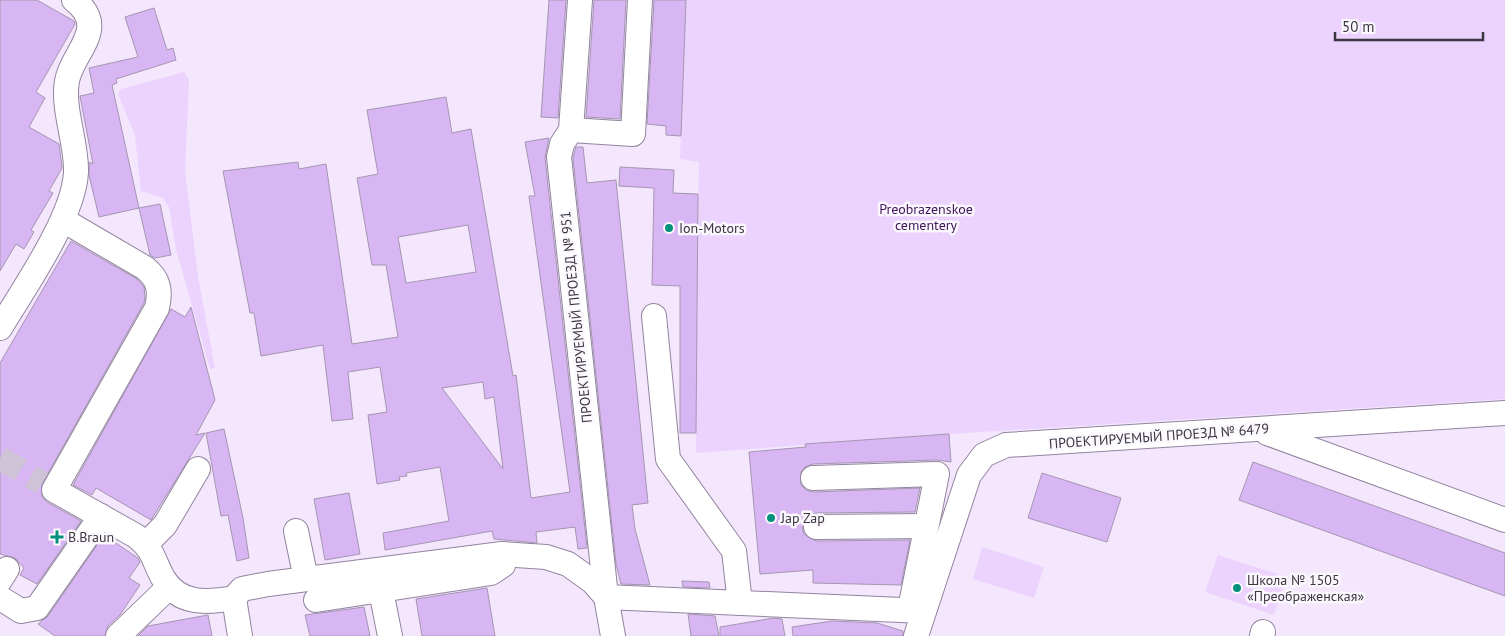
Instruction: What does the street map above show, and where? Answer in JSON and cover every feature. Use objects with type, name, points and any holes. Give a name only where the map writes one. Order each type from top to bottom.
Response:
[{"type":"street","points":[[0,328],[63,220],[76,173],[66,84],[71,69],[88,36],[89,25],[86,14],[74,0]]},
{"type":"street","name":"ПРОЕКТИРУЕМЫЙ ПРОЕЗД № 951","points":[[580,0],[571,130],[562,144],[558,157],[606,597],[613,636]]},
{"type":"street","points":[[571,130],[634,134],[640,0]]},
{"type":"street","points":[[63,220],[145,268],[152,274],[160,290],[157,308],[48,486],[146,544],[154,554],[162,577],[169,587],[188,600],[199,602],[234,598],[242,589],[381,591],[492,573],[503,565],[502,554]]},
{"type":"street","points":[[654,316],[668,459],[734,551],[740,603]]},
{"type":"street","name":"ПРОЕКТИРУЕМЫЙ ПРОЕЗД № 6479","points":[[917,610],[969,475],[984,455],[1006,445],[1505,413]]},
{"type":"street","points":[[1259,430],[1505,520]]},
{"type":"street","points":[[146,544],[165,525],[198,469]]},
{"type":"street","points":[[813,478],[938,474],[926,526],[916,636]]},
{"type":"street","points":[[0,598],[21,611],[37,608],[101,516]]},
{"type":"street","points":[[816,527],[926,526]]},
{"type":"street","points":[[296,531],[311,589]]},
{"type":"street","points":[[311,589],[502,554],[567,557],[606,597],[917,610]]},
{"type":"street","points":[[118,636],[169,587]]},
{"type":"street","points":[[381,591],[390,636]]},
{"type":"street","points":[[234,598],[240,636]]},
{"type":"green space","name":"Preobrazenskoe cementery","points":[[686,0],[1505,0],[1505,399],[949,434],[696,453],[699,162],[680,159]]},
{"type":"green space","points":[[184,72],[189,80],[185,171],[198,277],[215,368],[210,369],[176,249],[169,207],[163,198],[141,191],[135,135],[118,94],[121,89]]},
{"type":"green space","points":[[982,547],[1044,567],[1034,598],[973,579]]},
{"type":"green space","points":[[1218,555],[1286,577],[1274,615],[1205,592]]},
{"type":"building","points":[[0,0],[37,0],[74,21],[75,24],[36,92],[45,98],[29,127],[59,144],[62,168],[49,191],[53,193],[31,230],[34,232],[24,249],[16,244],[0,271]]},
{"type":"building","points":[[549,0],[566,0],[558,118],[541,117]]},
{"type":"building","points":[[594,0],[626,0],[620,119],[586,117]]},
{"type":"building","points":[[654,0],[686,0],[681,136],[666,135],[666,126],[647,124]]},
{"type":"building","points":[[154,8],[167,50],[173,48],[176,60],[116,79],[117,83],[112,85],[139,208],[99,217],[89,175],[89,162],[93,164],[80,96],[94,93],[89,68],[138,57],[125,17]]},
{"type":"building","points":[[446,97],[452,133],[471,129],[513,376],[516,375],[531,498],[570,492],[529,196],[535,196],[525,142],[549,138],[545,158],[587,548],[578,549],[575,527],[536,532],[537,543],[494,539],[492,531],[385,550],[383,533],[449,521],[440,467],[406,473],[407,476],[399,477],[400,480],[377,484],[368,415],[387,412],[380,367],[348,372],[353,419],[332,421],[323,345],[261,356],[254,313],[250,313],[223,171],[298,162],[299,169],[326,164],[352,344],[398,337],[386,265],[372,265],[357,178],[378,174],[367,110]],"holes":[[[468,225],[476,272],[406,283],[398,237]],[[483,382],[485,399],[494,397],[503,469],[442,388]]]},
{"type":"building","points":[[576,147],[583,147],[587,183],[616,180],[648,503],[632,505],[635,529],[650,585],[621,584],[616,564],[573,158]]},
{"type":"building","points":[[620,167],[674,170],[673,193],[698,194],[696,433],[680,433],[680,286],[652,285],[654,188],[619,186]]},
{"type":"building","points":[[160,204],[171,255],[155,258],[150,255],[139,208]]},
{"type":"building","points":[[71,241],[137,279],[144,287],[145,296],[144,303],[42,484],[42,497],[47,502],[81,521],[37,584],[20,575],[24,568],[15,558],[0,554],[0,363]]},
{"type":"building","points":[[191,307],[215,400],[196,435],[205,433],[151,520],[96,488],[92,495],[73,485],[171,309],[185,317]]},
{"type":"building","points":[[224,429],[243,518],[249,558],[237,561],[228,515],[221,516],[206,433]]},
{"type":"building","points":[[949,434],[951,462],[937,460],[813,464],[805,467],[801,472],[801,485],[806,490],[813,492],[920,488],[915,512],[816,513],[809,515],[802,527],[804,534],[816,541],[910,540],[901,585],[813,583],[813,570],[760,574],[749,452],[806,447],[805,444]]},
{"type":"building","points":[[1253,462],[1505,553],[1505,596],[1239,500]]},
{"type":"building","points":[[1042,473],[1121,498],[1107,542],[1028,518]]},
{"type":"building","points":[[349,493],[360,554],[325,560],[314,499]]},
{"type":"building","points":[[104,535],[138,558],[140,562],[129,578],[140,585],[120,615],[108,626],[105,636],[55,636],[38,624],[48,616]]},
{"type":"building","points":[[682,581],[709,582],[710,588],[683,587]]},
{"type":"building","points":[[487,588],[495,636],[422,636],[416,599]]},
{"type":"building","points":[[364,607],[370,636],[310,636],[305,615]]},
{"type":"building","points":[[688,614],[715,616],[719,636],[691,636]]},
{"type":"building","points":[[208,615],[212,636],[138,636],[148,626]]},
{"type":"building","points":[[774,618],[782,619],[785,636],[720,636],[720,627]]},
{"type":"building","points":[[832,621],[877,623],[903,631],[903,636],[793,636],[792,627]]},
{"type":"tunnel","points":[[0,458],[42,483]]},
{"type":"place","name":"Ion-Motors","points":[[669,228]]},
{"type":"place","name":"Jap Zap","points":[[771,518]]},
{"type":"place","name":"B.Braun","points":[[57,537]]},
{"type":"place","name":"Школа № 1505 «Преображенская»","points":[[1237,588]]}]
